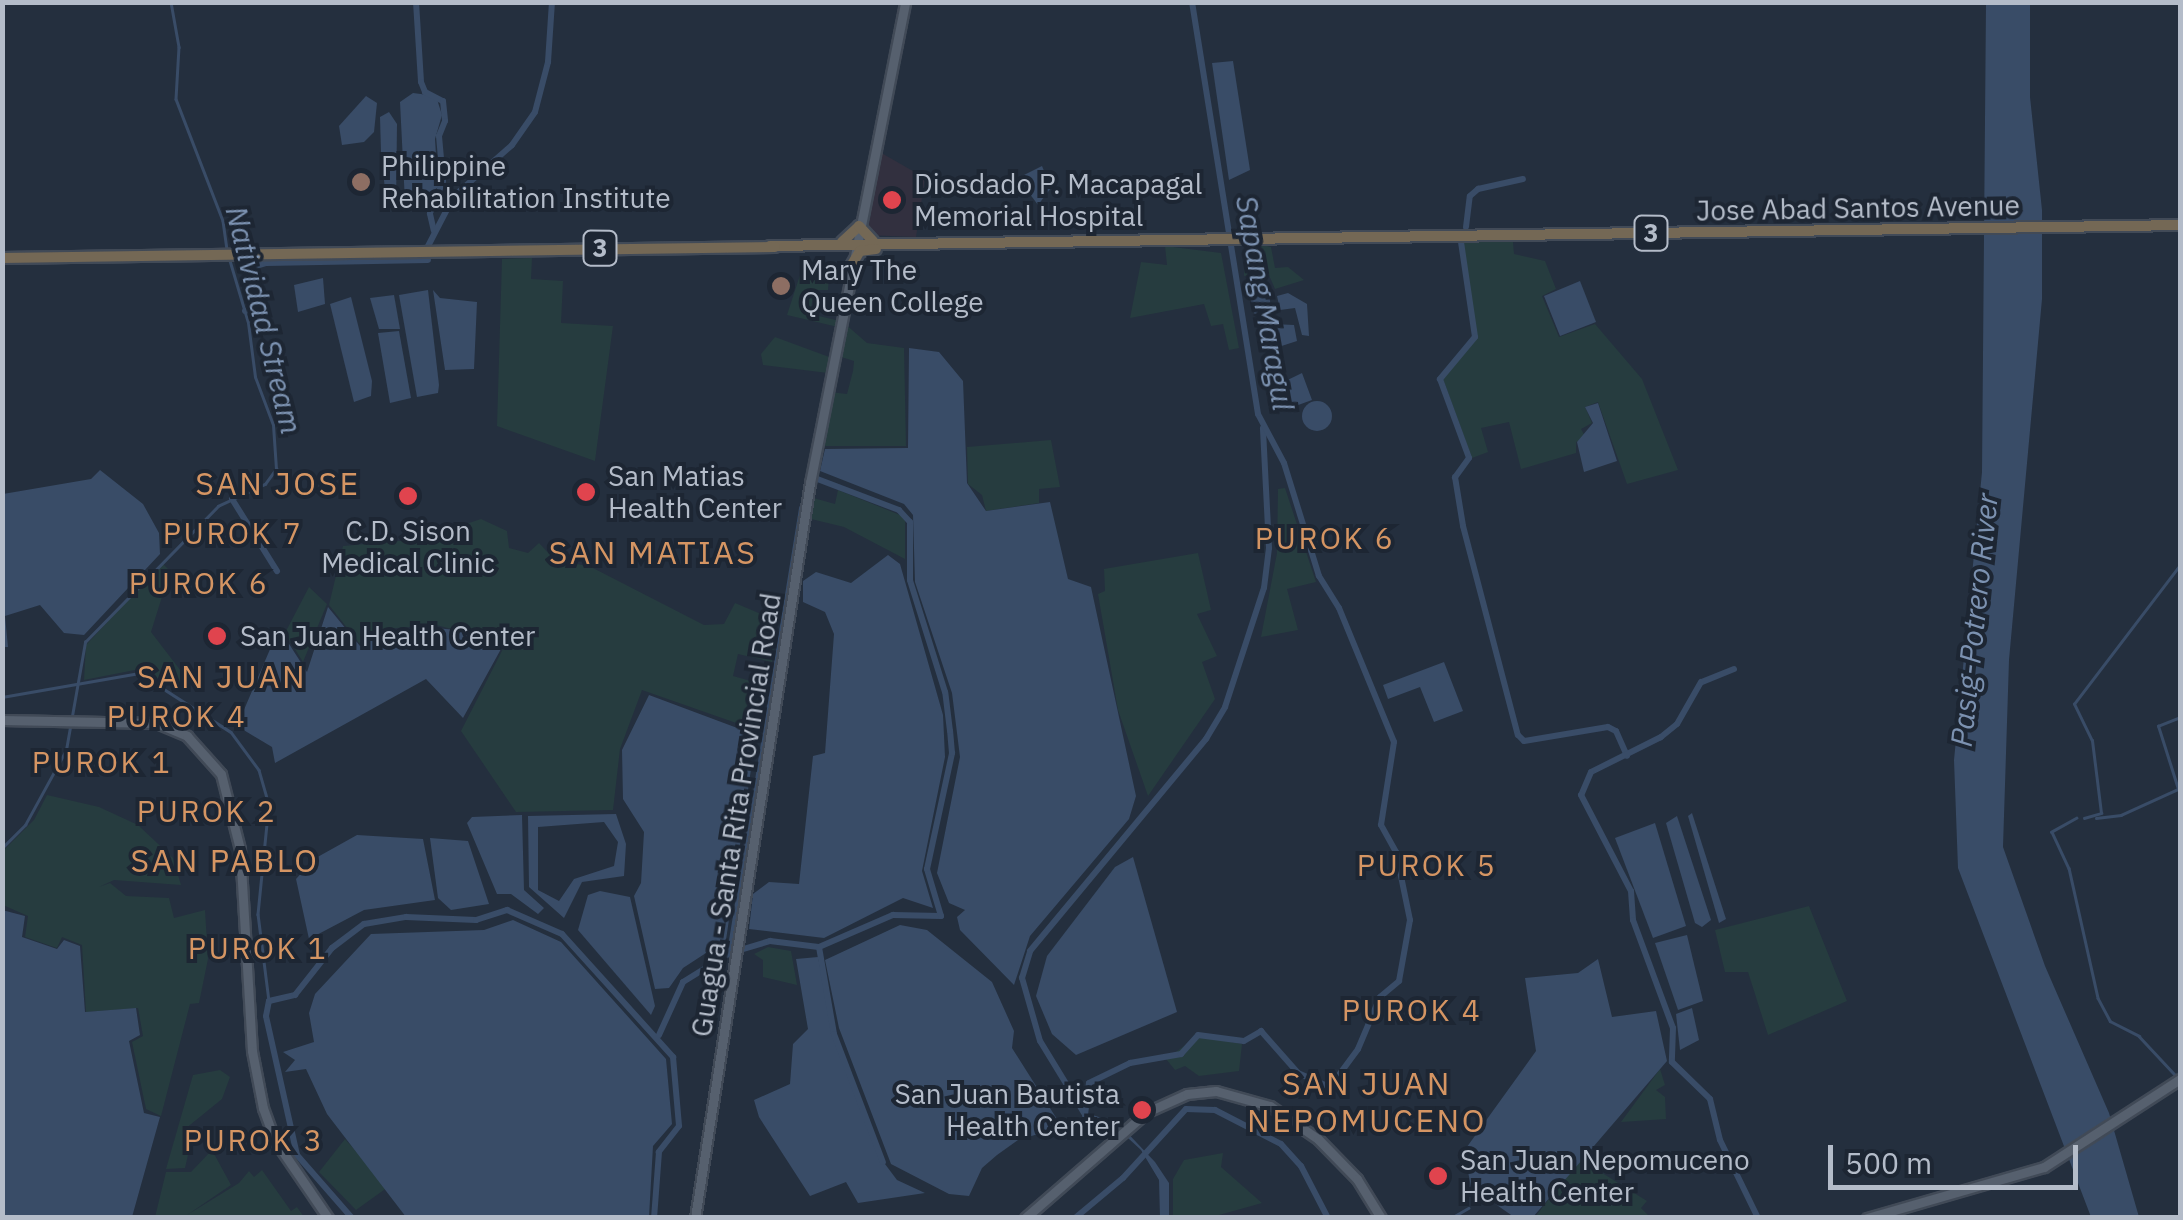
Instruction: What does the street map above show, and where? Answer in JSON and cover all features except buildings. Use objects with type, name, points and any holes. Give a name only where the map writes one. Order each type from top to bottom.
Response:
[{"type":"highway","name":"Jose Abad Santos Avenue","points":[[2,258],[2180,225]]},
{"type":"highway","points":[[851,266],[850,254],[836,246],[860,226],[862,236],[879,245]]},
{"type":"highway","points":[[851,266],[860,251],[879,245]]},
{"type":"main road","name":"Guagua - Santa Rita Provincial Road","points":[[695,1218],[811,479],[905,2]]},
{"type":"main road","points":[[2,720],[147,720],[195,744],[221,774],[233,804],[252,1051],[268,1126],[328,1218]]},
{"type":"main road","points":[[1867,1218],[2065,1157],[2180,1080]]},
{"type":"main road","points":[[1025,1218],[1124,1131],[1187,1094],[1237,1094],[1270,1106],[1318,1139],[1357,1179],[1380,1218]]},
{"type":"shaded area","points":[[878,151],[925,178],[916,237],[863,235]]},
{"type":"green space","points":[[1462,242],[1513,242],[1514,254],[1545,261],[1556,289],[1542,296],[1559,337],[1595,324],[1642,379],[1678,470],[1627,484],[1598,402],[1585,407],[1592,423],[1581,429],[1586,438],[1576,442],[1576,453],[1521,469],[1509,422],[1481,428],[1488,452],[1472,458],[1443,379],[1476,337]]},
{"type":"green space","points":[[1263,245],[1271,247],[1275,268],[1288,267],[1304,280],[1275,289],[1268,273],[1244,276],[1244,262]]},
{"type":"green space","points":[[1165,246],[1221,253],[1239,348],[1229,350],[1223,324],[1211,326],[1204,304],[1130,318],[1141,262],[1167,265]]},
{"type":"green space","points":[[532,258],[531,279],[563,281],[561,323],[613,326],[595,461],[497,426],[502,259]]},
{"type":"green space","points":[[800,275],[829,276],[828,290],[814,290],[810,314],[840,321],[838,327],[787,315]]},
{"type":"green space","points":[[844,323],[867,343],[904,348],[906,446],[819,446],[830,392],[847,394],[853,371],[854,361],[838,356]]},
{"type":"green space","points":[[775,337],[832,358],[828,373],[763,365],[761,354]]},
{"type":"green space","points":[[1051,440],[1060,487],[1039,489],[1039,503],[986,511],[982,495],[968,484],[967,447]]},
{"type":"green space","points":[[1285,488],[1316,582],[1287,589],[1298,630],[1261,637],[1277,553],[1278,489]]},
{"type":"green space","points":[[838,490],[905,517],[905,559],[844,527],[807,518],[810,497],[835,504]]},
{"type":"green space","points":[[481,519],[507,531],[509,548],[528,553],[539,543],[554,559],[591,567],[704,625],[724,624],[735,603],[778,621],[772,662],[738,654],[733,676],[768,686],[759,731],[642,690],[620,749],[613,810],[516,812],[461,731],[506,643],[436,625],[384,629],[359,643],[329,605],[343,546],[421,539]]},
{"type":"green space","points":[[1198,553],[1211,610],[1197,614],[1217,656],[1202,662],[1215,699],[1148,796],[1118,710],[1098,594],[1105,591],[1104,569]]},
{"type":"green space","points":[[162,563],[170,571],[151,632],[184,675],[177,689],[140,669],[84,680],[86,645]]},
{"type":"green space","points":[[309,587],[327,604],[303,662],[285,633]]},
{"type":"green space","points":[[47,795],[99,807],[138,825],[173,858],[181,885],[114,880],[99,887],[110,883],[126,896],[169,898],[174,918],[205,910],[208,959],[199,1003],[190,1004],[161,1116],[146,1109],[132,1042],[143,1036],[138,1008],[86,1012],[82,945],[62,937],[57,948],[25,937],[28,916],[3,905],[3,851],[34,820]]},
{"type":"green space","points":[[1809,906],[1847,1001],[1768,1035],[1748,972],[1725,972],[1715,930]]},
{"type":"green space","points":[[768,947],[791,951],[797,985],[763,977],[763,960],[754,954]]},
{"type":"green space","points":[[1198,1036],[1242,1044],[1239,1071],[1199,1076],[1185,1066],[1175,1070],[1166,1059]]},
{"type":"green space","points":[[1660,1069],[1665,1085],[1656,1090],[1665,1097],[1666,1119],[1621,1122]]},
{"type":"green space","points":[[220,1070],[230,1077],[222,1099],[185,1129],[191,1142],[185,1168],[166,1169],[193,1075]]},
{"type":"green space","points":[[345,1139],[388,1187],[356,1210],[319,1172]]},
{"type":"green space","points":[[212,1150],[231,1185],[187,1215],[239,1183],[249,1171],[254,1177],[262,1170],[291,1211],[297,1207],[304,1217],[155,1217],[166,1172],[191,1172]]},
{"type":"green space","points":[[1223,1153],[1221,1167],[1262,1203],[1212,1217],[1173,1217],[1173,1179],[1184,1160]]},
{"type":"green space","points":[[1580,1159],[1647,1201],[1641,1208],[1650,1217],[1535,1217]]},
{"type":"water","name":"Pasig-Potrero River","points":[[1986,3],[2030,3],[2030,97],[2042,210],[2042,299],[2009,660],[2003,847],[2045,966],[2109,1113],[2139,1217],[2091,1217],[1958,868],[1954,760],[1982,472]]},
{"type":"water","points":[[1233,61],[1250,170],[1229,180],[1212,63]]},
{"type":"water","points":[[413,93],[436,96],[442,115],[435,139],[438,187],[414,207],[405,202],[400,102]]},
{"type":"water","points":[[366,96],[377,103],[374,132],[364,142],[342,145],[339,126]]},
{"type":"water","points":[[389,112],[397,124],[396,206],[386,199],[381,152],[380,117]]},
{"type":"water","points":[[1042,166],[1051,188],[1038,205],[1018,178]]},
{"type":"water","points":[[323,278],[325,304],[298,312],[294,285]]},
{"type":"water","points":[[1260,281],[1269,292],[1272,318],[1255,315],[1246,284]]},
{"type":"water","points":[[1580,281],[1596,322],[1560,336],[1544,296]]},
{"type":"water","points":[[428,290],[439,385],[438,393],[417,397],[399,295]]},
{"type":"water","points":[[433,290],[440,298],[477,302],[474,369],[445,370]]},
{"type":"water","points":[[1288,293],[1307,304],[1309,336],[1302,335],[1295,308],[1280,310],[1277,296]]},
{"type":"water","points":[[394,295],[400,329],[379,329],[370,298]]},
{"type":"water","points":[[351,297],[372,381],[371,396],[354,402],[330,304]]},
{"type":"water","points":[[1273,324],[1294,325],[1297,341],[1263,352],[1258,330]]},
{"type":"water","points":[[399,331],[411,398],[390,403],[378,333]]},
{"type":"water","points":[[909,348],[939,352],[963,381],[967,483],[986,511],[1050,502],[1068,579],[1091,587],[1136,796],[1129,819],[1030,936],[1014,985],[960,930],[957,917],[965,910],[949,903],[937,873],[960,757],[952,693],[915,582],[913,515],[904,504],[820,471],[825,449],[908,448]]},
{"type":"water","points":[[1302,373],[1312,400],[1290,408],[1282,388],[1286,406],[1274,410],[1269,389]]},
{"type":"water","points":[[1317,401],[1328,405],[1332,416],[1328,427],[1317,431],[1306,427],[1302,416],[1306,405]]},
{"type":"water","points":[[1598,403],[1617,461],[1584,472],[1577,442],[1593,423],[1585,407]]},
{"type":"water","points":[[100,470],[143,504],[159,533],[160,554],[84,635],[64,633],[40,605],[5,616],[8,647],[3,647],[3,494],[91,479]]},
{"type":"water","points":[[888,555],[900,564],[943,715],[945,757],[922,871],[933,908],[903,898],[824,938],[749,929],[753,894],[769,882],[799,884],[813,756],[825,753],[834,634],[825,612],[803,602],[803,581],[816,572],[851,583]]},
{"type":"water","points":[[328,607],[360,646],[387,632],[435,628],[467,631],[501,649],[463,718],[426,679],[275,763],[272,747],[237,726],[274,640],[284,636],[307,672]]},
{"type":"water","points":[[1444,662],[1463,711],[1434,722],[1420,687],[1388,699],[1383,685]]},
{"type":"water","points":[[649,695],[756,735],[726,940],[683,968],[669,988],[655,989],[634,896],[641,883],[644,832],[623,799],[622,750]]},
{"type":"water","points":[[1692,813],[1726,919],[1719,923],[1688,816]]},
{"type":"water","points":[[616,814],[626,844],[624,876],[582,882],[564,918],[529,887],[528,816]],"holes":[[[604,822],[618,842],[614,866],[574,879],[559,901],[538,890],[538,827]]]},
{"type":"water","points":[[522,815],[524,890],[544,908],[538,914],[511,894],[497,894],[467,823],[472,817]]},
{"type":"water","points":[[1677,816],[1711,920],[1702,927],[1695,923],[1666,823]]},
{"type":"water","points":[[1655,823],[1686,926],[1653,938],[1615,838]]},
{"type":"water","points":[[357,835],[423,839],[435,900],[364,910],[309,939],[296,879],[314,859]]},
{"type":"water","points":[[430,838],[468,841],[489,904],[451,910],[438,898]]},
{"type":"water","points":[[1133,857],[1177,1012],[1076,1055],[1052,1034],[1036,996],[1047,956],[1115,867]]},
{"type":"water","points":[[600,891],[630,897],[655,1006],[651,1015],[578,930],[588,895]]},
{"type":"water","points":[[2,910],[25,916],[22,937],[57,949],[64,940],[80,946],[85,1012],[136,1008],[140,1035],[129,1041],[144,1113],[160,1117],[132,1217],[3,1217]]},
{"type":"water","points":[[513,920],[561,942],[666,1059],[672,1124],[653,1146],[649,1217],[406,1217],[327,1114],[306,1069],[285,1072],[295,1060],[283,1052],[314,1042],[309,1013],[315,994],[371,934],[484,930]]},
{"type":"water","points":[[900,925],[927,930],[992,982],[1014,1031],[1012,1048],[1062,1127],[1018,1140],[997,1155],[982,1168],[969,1196],[949,1194],[891,1164],[839,1028],[825,960]]},
{"type":"water","points":[[1687,935],[1703,1001],[1678,1010],[1655,943]]},
{"type":"water","points":[[818,957],[834,1034],[879,1156],[897,1180],[925,1193],[858,1203],[846,1182],[810,1196],[759,1117],[754,1100],[790,1084],[793,1044],[808,1029],[796,959]]},
{"type":"water","points":[[1598,959],[1612,1017],[1656,1011],[1667,1061],[1533,1217],[1514,1217],[1471,1187],[1464,1151],[1536,1051],[1525,978],[1578,973]]},
{"type":"water","points":[[1692,1008],[1699,1040],[1680,1050],[1676,1014]]},
{"type":"water","points":[[1090,1114],[1119,1124],[1155,1162],[1169,1183],[1169,1217],[1160,1217],[1159,1180],[1141,1150],[1115,1126],[1090,1120]]},
{"type":"waterway","name":"Natividad Stream","points":[[171,2],[179,47],[176,99],[223,221],[227,251]]},
{"type":"waterway","points":[[416,2],[421,82],[425,92],[443,101],[445,121],[439,136],[443,181],[430,214],[434,231]]},
{"type":"waterway","points":[[427,248],[454,196],[512,145],[535,112],[548,62],[552,2]]},
{"type":"waterway","name":"Sapang Maragul","points":[[1085,1115],[1089,1083],[1130,1063],[1181,1054],[1198,1035],[1244,1041],[1261,1031],[1298,1073],[1330,1087],[1358,1049],[1380,997],[1399,981],[1410,920],[1396,852],[1381,825],[1394,742],[1339,608],[1319,576],[1284,463],[1258,414],[1192,2]]},
{"type":"waterway","points":[[1466,227],[1470,196],[1478,189],[1523,179]]},
{"type":"waterway","points":[[1461,242],[1475,337],[1440,379],[1469,458],[1455,477],[1463,526],[1518,735],[1524,741],[1608,727],[1616,731],[1627,756]]},
{"type":"waterway","name":"Natividad Stream","points":[[2,848],[25,825],[66,750],[85,642],[218,506],[265,484],[276,469],[273,425],[255,377],[248,323],[229,259]]},
{"type":"waterway","points":[[245,311],[256,308],[253,267],[266,263],[428,260]]},
{"type":"waterway","points":[[1084,1113],[1040,1041],[1022,978],[1030,951],[1206,739],[1225,707],[1264,588],[1269,548],[1263,428]]},
{"type":"waterway","points":[[659,1035],[683,982],[730,953],[770,941],[819,947],[893,915],[941,916],[927,869],[952,753],[945,692],[910,580],[910,522],[899,510],[812,477]]},
{"type":"waterway","points":[[232,499],[277,571]]},
{"type":"waterway","points":[[730,953],[802,508]]},
{"type":"waterway","points":[[2084,818],[2101,813],[2092,741],[2074,704],[2180,565]]},
{"type":"waterway","points":[[1734,669],[1701,682],[1677,724],[1661,737],[1591,772],[1581,795],[1631,891],[1633,920],[1673,1028],[1672,1062],[1710,1099],[1720,1140],[1758,1218]]},
{"type":"waterway","points":[[2,697],[139,673],[231,732],[259,770],[269,804],[258,914],[269,1001]]},
{"type":"waterway","points":[[2096,818],[2121,815],[2178,789],[2158,726],[2180,717]]},
{"type":"waterway","points":[[2077,818],[2052,832],[2069,868],[2098,998],[2110,1021],[2139,1036],[2178,1078]]},
{"type":"waterway","points":[[352,1218],[297,1155],[266,1016],[269,1001],[295,995],[332,948],[364,924],[406,917],[476,920],[507,910],[562,934],[673,1057],[679,1126],[659,1152],[654,1218]]},
{"type":"waterway","points":[[819,947],[834,1034],[883,1162]]},
{"type":"waterway","points":[[1075,1218],[1123,1178],[1186,1109],[1215,1110],[1281,1144],[1301,1166],[1328,1218]]},
{"type":"waterway","points":[[1451,1218],[1468,1208]]},
{"type":"place","name":"Philippine Rehabilitation Institute","points":[[361,182]]},
{"type":"place","name":"Diosdado P. Macapagal Memorial Hospital","points":[[892,200]]},
{"type":"place","name":"Mary The Queen College","points":[[781,286]]},
{"type":"place","name":"San Matias Health Center","points":[[586,492]]},
{"type":"place","name":"C.D. Sison Medical Clinic","points":[[408,496]]},
{"type":"place","name":"San Juan Health Center","points":[[217,636]]},
{"type":"place","name":"San Juan Bautista Health Center","points":[[1142,1110]]},
{"type":"place","name":"San Juan Nepomuceno Health Center","points":[[1438,1176]]},
{"type":"district","name":"SAN JOSE","points":[[278,483]]},
{"type":"district","name":"PUROK 7","points":[[233,533]]},
{"type":"district","name":"PUROK 6","points":[[1325,538]]},
{"type":"district","name":"SAN MATIAS","points":[[653,552]]},
{"type":"district","name":"PUROK 6","points":[[199,583]]},
{"type":"district","name":"SAN JUAN","points":[[222,676]]},
{"type":"district","name":"PUROK 4","points":[[177,716]]},
{"type":"district","name":"PUROK 1","points":[[102,762]]},
{"type":"district","name":"PUROK 2","points":[[207,811]]},
{"type":"district","name":"SAN PABLO","points":[[225,860]]},
{"type":"district","name":"PUROK 5","points":[[1427,865]]},
{"type":"district","name":"PUROK 1","points":[[258,948]]},
{"type":"district","name":"PUROK 4","points":[[1412,1010]]},
{"type":"district","name":"SAN JUAN NEPOMUCENO","points":[[1367,1102]]},
{"type":"district","name":"PUROK 3","points":[[254,1140]]}]
